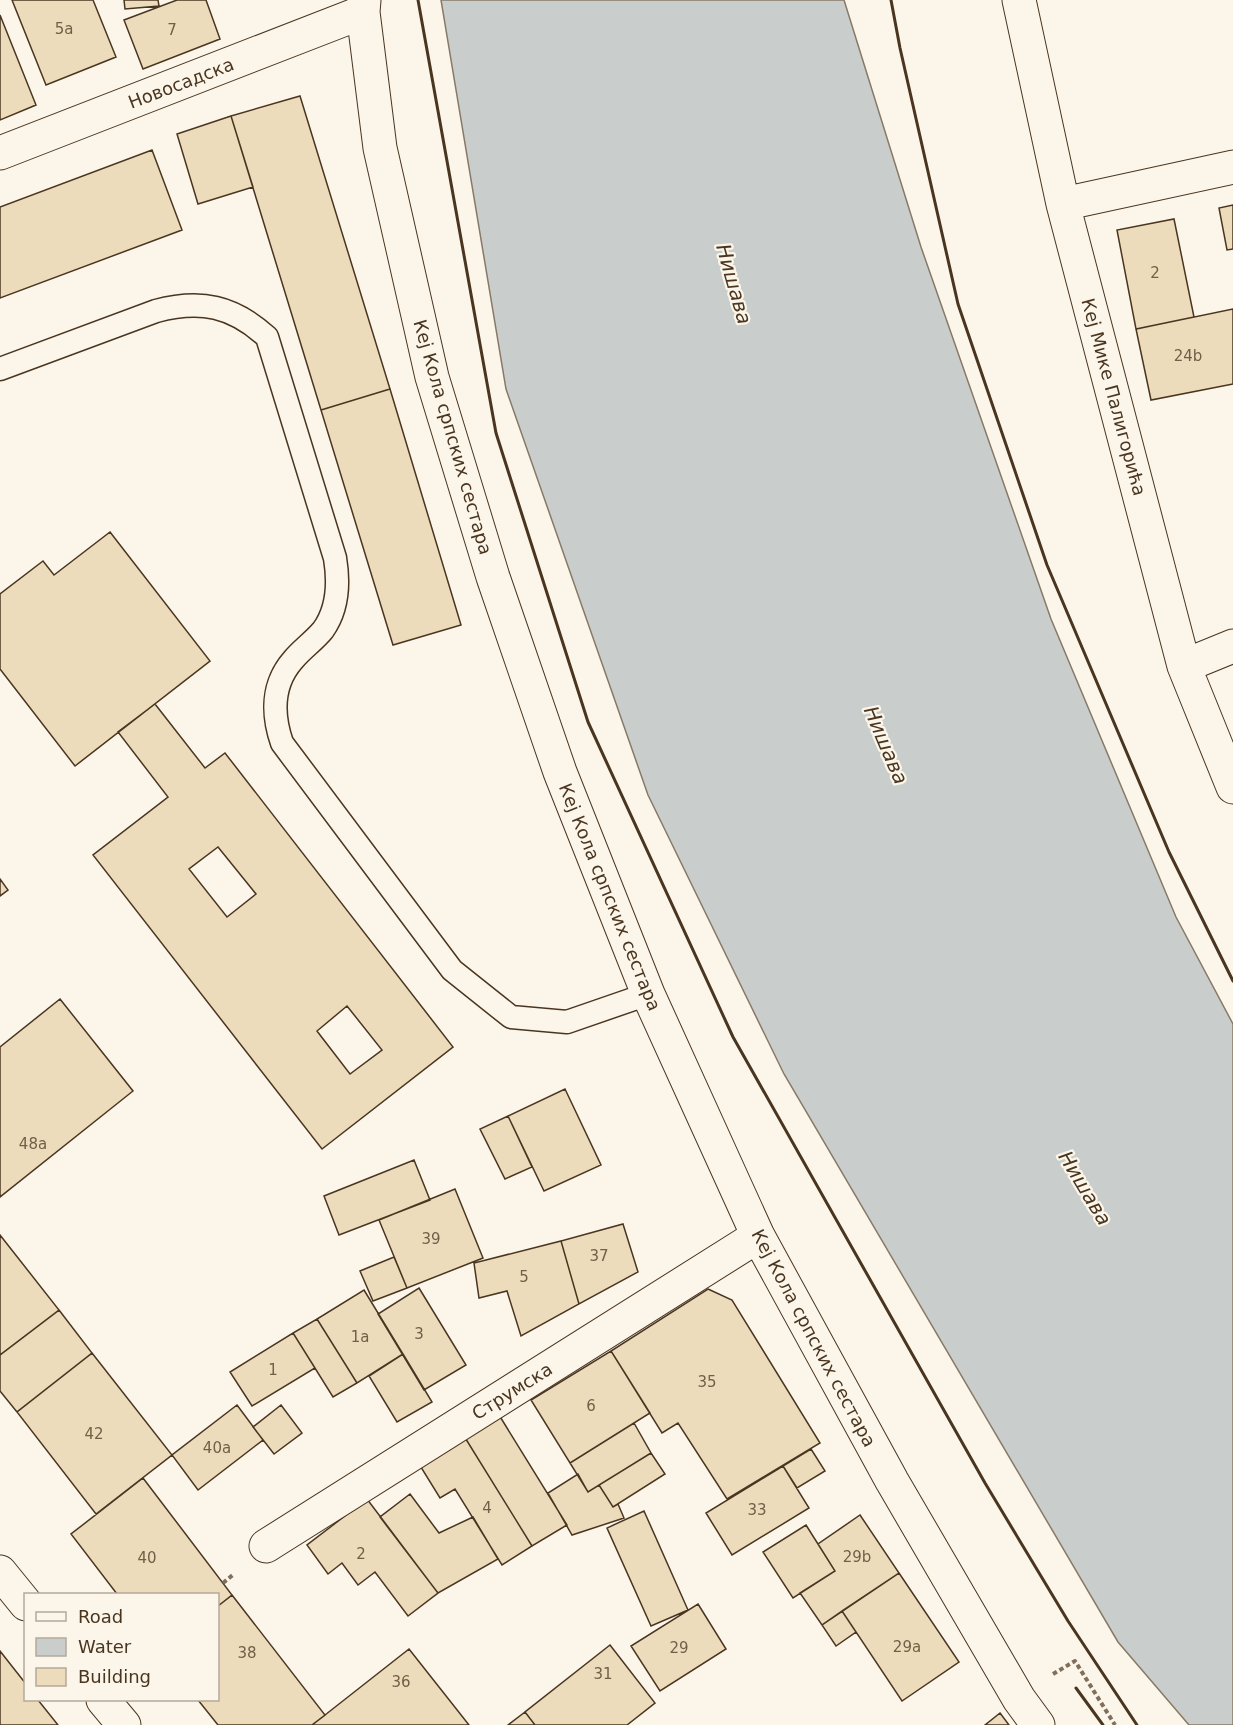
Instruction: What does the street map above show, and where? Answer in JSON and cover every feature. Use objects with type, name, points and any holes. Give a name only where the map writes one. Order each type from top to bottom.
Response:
[{"type":"street","name":"Кеј Мике Палигорића","points":[[1019,0],[1063,204],[1184,666],[1233,787]]},
{"type":"street","name":"Новосадска","points":[[0,153],[364,6]]},
{"type":"street","name":"Кеј Кола српских сестара","points":[[364,6],[380,148],[432,377],[493,577],[560,772],[648,994],[758,1236],[892,1481],[1019,1699],[1038,1725]]},
{"type":"street","points":[[1063,204],[1233,166]]},
{"type":"street","points":[[1184,666],[1233,646]]},
{"type":"street","name":"Струмска","points":[[266,1546],[758,1236]]},
{"type":"street","points":[[0,1572],[24,1602]]},
{"type":"street","points":[[104,1701],[124,1725]]},
{"type":"lane","points":[[0,369],[178,305],[200,304],[221,309],[254,324],[267,337],[335,558],[338,578],[336,598],[323,629],[292,661],[280,680],[275,702],[276,723],[282,743],[452,970],[511,1017],[567,1022],[648,994]]},
{"type":"path","points":[[1075,1661],[1115,1725]]},
{"type":"water","name":"Нишава","points":[[441,0],[844,0],[921,247],[1051,619],[1176,917],[1233,1024],[1233,1725],[1189,1725],[1118,1642],[784,1074],[648,795],[506,389]]},
{"type":"building","points":[[12,0],[93,0],[116,57],[46,85]]},
{"type":"building","points":[[124,0],[158,0],[159,6],[125,9]]},
{"type":"building","points":[[177,0],[206,0],[220,39],[143,69],[124,20]]},
{"type":"building","points":[[0,15],[36,105],[0,120]]},
{"type":"building","points":[[300,96],[390,389],[321,410],[231,116]]},
{"type":"building","points":[[231,116],[253,187],[198,204],[177,134]]},
{"type":"building","points":[[152,150],[182,230],[0,298],[0,207]]},
{"type":"building","points":[[1233,205],[1233,249],[1227,250],[1219,208]]},
{"type":"building","points":[[1174,219],[1194,317],[1136,329],[1117,230]]},
{"type":"building","points":[[1233,309],[1233,384],[1151,400],[1136,329]]},
{"type":"building","points":[[390,389],[461,625],[393,645],[321,410]]},
{"type":"building","points":[[110,532],[210,661],[75,766],[0,669],[0,594],[43,561],[54,575]]},
{"type":"building","points":[[155,704],[205,768],[225,753],[453,1047],[322,1149],[93,855],[168,797],[118,732]],"holes":[[[218,847],[256,894],[227,917],[189,869]],[[347,1006],[382,1050],[350,1074],[317,1031]]]},
{"type":"building","points":[[0,879],[8,890],[0,896]]},
{"type":"building","points":[[60,999],[133,1091],[0,1197],[0,1047]]},
{"type":"building","points":[[565,1089],[601,1165],[544,1191],[508,1116]]},
{"type":"building","points":[[508,1116],[532,1167],[505,1179],[480,1129]]},
{"type":"building","points":[[414,1160],[430,1200],[339,1235],[324,1196]]},
{"type":"building","points":[[455,1189],[483,1258],[407,1288],[379,1220]]},
{"type":"building","points":[[623,1224],[638,1272],[579,1304],[561,1241]]},
{"type":"building","points":[[0,1235],[59,1310],[0,1355]]},
{"type":"building","points":[[561,1241],[579,1304],[521,1336],[507,1291],[479,1298],[474,1263]]},
{"type":"building","points":[[394,1257],[407,1288],[373,1301],[360,1271]]},
{"type":"building","points":[[419,1288],[466,1365],[424,1390],[378,1314]]},
{"type":"building","points":[[708,1289],[732,1300],[820,1443],[727,1499],[678,1423],[662,1433],[611,1351]]},
{"type":"building","points":[[364,1290],[403,1354],[357,1383],[317,1319]]},
{"type":"building","points":[[59,1310],[92,1353],[17,1412],[0,1391],[0,1355]]},
{"type":"building","points":[[317,1319],[357,1383],[333,1397],[293,1333]]},
{"type":"building","points":[[293,1333],[315,1368],[252,1406],[230,1372]]},
{"type":"building","points":[[611,1351],[650,1413],[570,1463],[531,1400]]},
{"type":"building","points":[[92,1353],[172,1455],[96,1514],[17,1412]]},
{"type":"building","points":[[403,1354],[432,1402],[397,1422],[369,1376]]},
{"type":"building","points":[[237,1405],[263,1440],[198,1490],[172,1455]]},
{"type":"building","points":[[281,1405],[302,1433],[274,1454],[253,1427]]},
{"type":"building","points":[[499,1415],[567,1525],[532,1546],[464,1436]]},
{"type":"building","points":[[634,1423],[651,1453],[588,1492],[570,1463]]},
{"type":"building","points":[[464,1436],[532,1546],[502,1565],[455,1489],[440,1498],[419,1464]]},
{"type":"building","points":[[811,1449],[825,1471],[797,1488],[783,1466]]},
{"type":"building","points":[[651,1453],[665,1474],[613,1507],[599,1485]]},
{"type":"building","points":[[783,1466],[809,1508],[732,1555],[706,1513]]},
{"type":"building","points":[[578,1474],[588,1492],[599,1485],[613,1507],[618,1504],[624,1518],[572,1535],[548,1493]]},
{"type":"building","points":[[143,1478],[232,1595],[219,1605],[219,1593],[116,1593],[71,1534]]},
{"type":"building","points":[[410,1494],[439,1533],[473,1517],[498,1559],[438,1593],[380,1517]]},
{"type":"building","points":[[367,1499],[438,1593],[408,1616],[375,1572],[358,1585],[342,1563],[328,1574],[307,1545]]},
{"type":"building","points":[[644,1511],[688,1610],[651,1626],[607,1528]]},
{"type":"building","points":[[860,1515],[899,1573],[822,1625],[800,1593],[835,1571],[818,1544]]},
{"type":"building","points":[[806,1525],[835,1571],[793,1598],[763,1552]]},
{"type":"building","points":[[899,1573],[959,1662],[902,1701],[842,1611]]},
{"type":"building","points":[[232,1595],[325,1715],[312,1725],[218,1725],[199,1701],[219,1701],[219,1605]]},
{"type":"building","points":[[698,1604],[726,1649],[660,1691],[631,1646]]},
{"type":"building","points":[[842,1611],[856,1632],[836,1646],[822,1625]]},
{"type":"building","points":[[610,1645],[655,1703],[627,1725],[535,1725],[525,1712]]},
{"type":"building","points":[[409,1649],[469,1725],[312,1725],[325,1715]]},
{"type":"building","points":[[0,1651],[24,1681],[24,1701],[39,1701],[58,1725],[0,1725]]},
{"type":"building","points":[[525,1712],[535,1725],[508,1725]]},
{"type":"building","points":[[1000,1713],[1009,1725],[985,1725]]},
{"type":"wall","points":[[418,0],[496,433],[588,722],[733,1037],[985,1483],[1068,1621],[1137,1725]]},
{"type":"wall","points":[[891,0],[958,304],[1047,565],[1169,852],[1233,981]]},
{"type":"wall","points":[[1076,1688],[1103,1725]]}]
